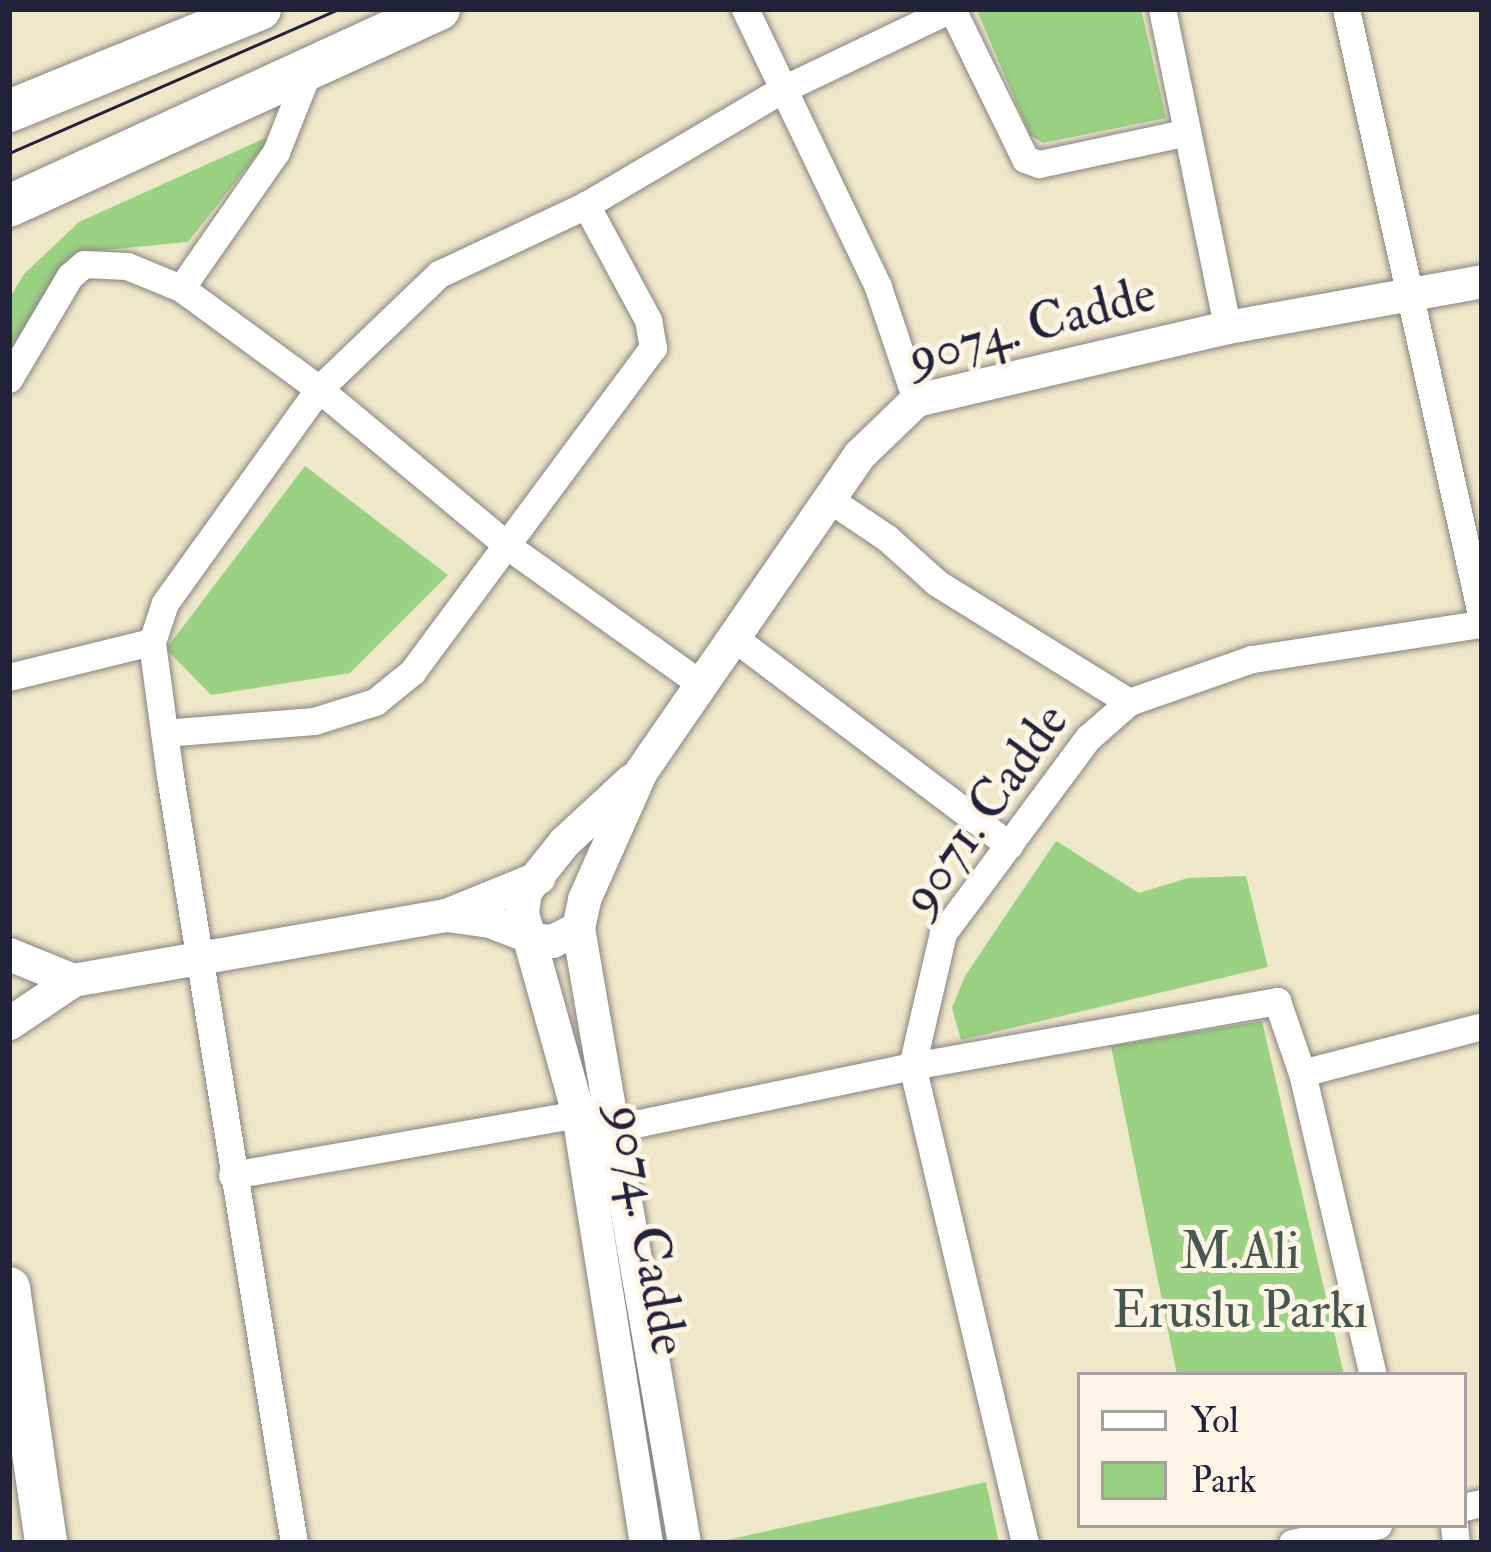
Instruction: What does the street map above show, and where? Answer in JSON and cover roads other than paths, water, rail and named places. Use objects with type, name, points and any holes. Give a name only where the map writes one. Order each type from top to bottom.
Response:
[{"type":"main road","points":[[10,110],[260,9]]},
{"type":"main road","points":[[15,206],[439,9]]},
{"type":"main road","points":[[9,1288],[46,1543]]},
{"type":"street","points":[[745,9],[878,287],[916,400]]},
{"type":"street","points":[[294,1543],[196,959],[164,733],[152,642],[164,603],[319,389],[439,274],[586,205],[783,89],[952,9],[1024,159],[1039,164],[1184,133]]},
{"type":"street","points":[[1162,9],[1227,327]]},
{"type":"street","points":[[1346,9],[1482,621]]},
{"type":"street","points":[[181,289],[276,152],[309,69]]},
{"type":"street","points":[[164,733],[314,721],[375,702],[412,672],[653,348],[648,320],[586,205]]},
{"type":"street","points":[[9,380],[70,277],[84,264],[127,266],[181,289],[319,389],[509,547],[701,684]]},
{"type":"street","name":"9074. Cadde","points":[[685,1543],[611,1129],[581,914],[641,771],[859,455],[916,400],[1227,327],[1482,281]]},
{"type":"street","points":[[829,499],[887,538],[938,583],[1129,702]]},
{"type":"street","name":"9071. Cadde","points":[[1025,1543],[912,1066],[943,933],[1088,738],[1129,702],[1252,659],[1482,621]]},
{"type":"street","points":[[734,637],[1009,845]]},
{"type":"street","points":[[9,677],[152,642]]},
{"type":"street","name":"9074. Cadde","points":[[641,771],[564,842],[525,891],[524,935],[539,965],[578,1114],[646,1543]]},
{"type":"street","points":[[9,1023],[73,980],[446,915],[536,878],[562,875],[581,914],[552,941],[490,921],[446,915]]},
{"type":"street","points":[[9,954],[73,980]]},
{"type":"street","points":[[611,1129],[912,1066],[1277,1001],[1302,1073],[1372,1372]]},
{"type":"street","points":[[1302,1073],[1482,1026]]},
{"type":"street","points":[[232,1175],[578,1114]]},
{"type":"street","points":[[1292,1543],[1364,1528]]},
{"type":"tram line","points":[[9,153],[338,9]]},
{"type":"park label","name":"M.Ali Eruslu Parkı","points":[[1240,1282]]}]
